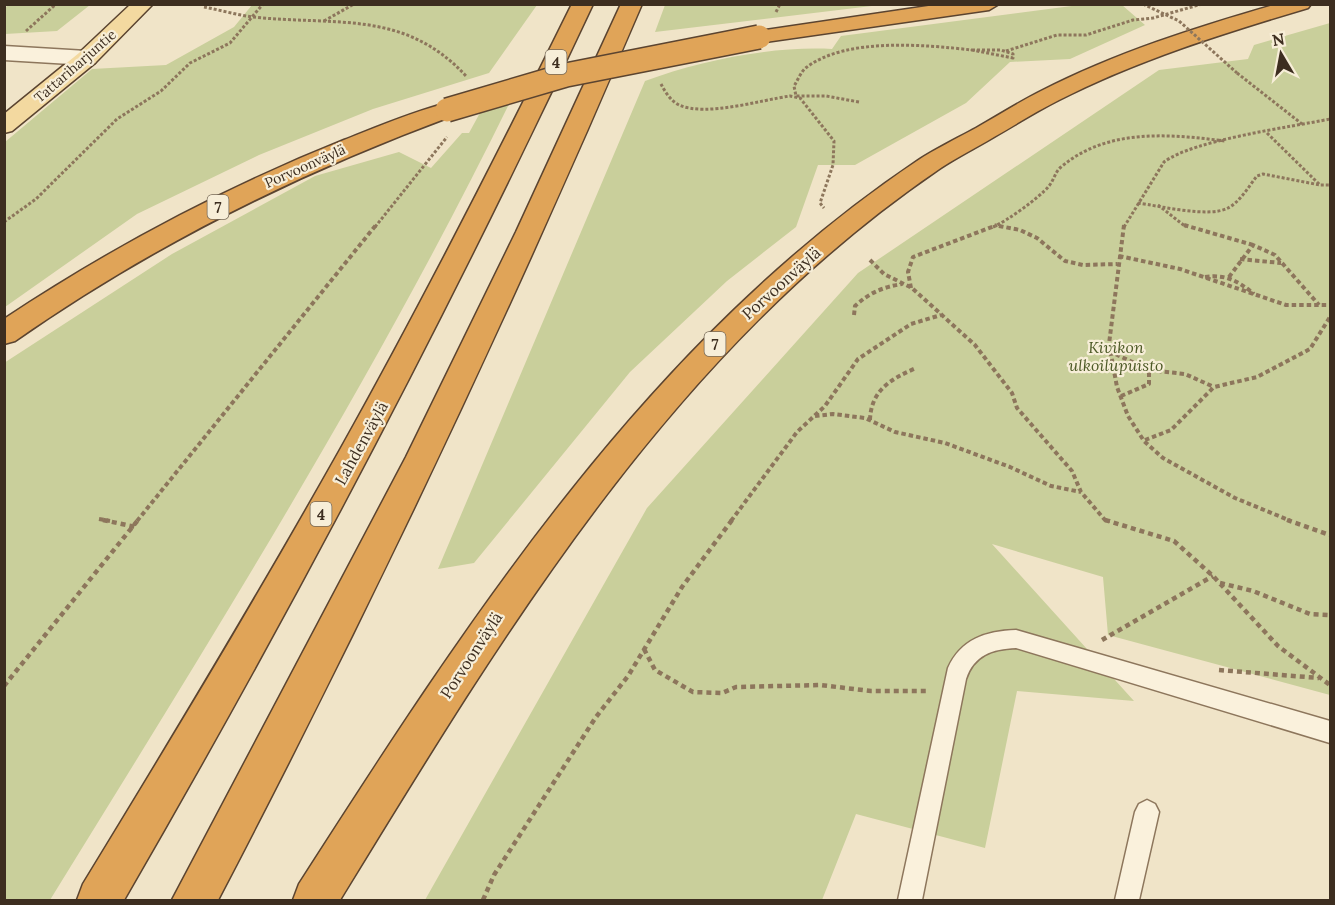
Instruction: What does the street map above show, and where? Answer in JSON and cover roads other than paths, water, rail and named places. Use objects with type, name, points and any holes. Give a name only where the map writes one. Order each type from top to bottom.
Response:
[{"type":"highway","name":"Lahdenväylä","points":[[99,900],[368,431],[529,120],[583,4]]},
{"type":"highway","points":[[194,900],[428,451],[526,242],[632,4]]},
{"type":"highway","name":"Porvoonväylä","points":[[4,334],[47,304],[187,222],[321,158],[449,121],[566,75],[759,37],[989,4]]},
{"type":"highway","name":"Porvoonväylä","points":[[315,900],[482,636],[569,513],[678,384],[777,283],[904,182],[960,146],[1047,97],[1184,39],[1301,4]]},
{"type":"main road","name":"Tattariharjuntie","points":[[4,101],[62,56],[119,4]]},
{"type":"main road","name":"Tattariharjuntie","points":[[4,126],[87,58],[143,4]]},
{"type":"street","points":[[4,53],[87,58]]},
{"type":"lane","points":[[910,900],[960,664],[969,652],[982,643],[998,639],[1016,639],[1330,732]]},
{"type":"lane","points":[[1127,900],[1147,812]]},
{"type":"park label","name":"Kivikon ulkoilupuisto","points":[[1116,356]]}]
